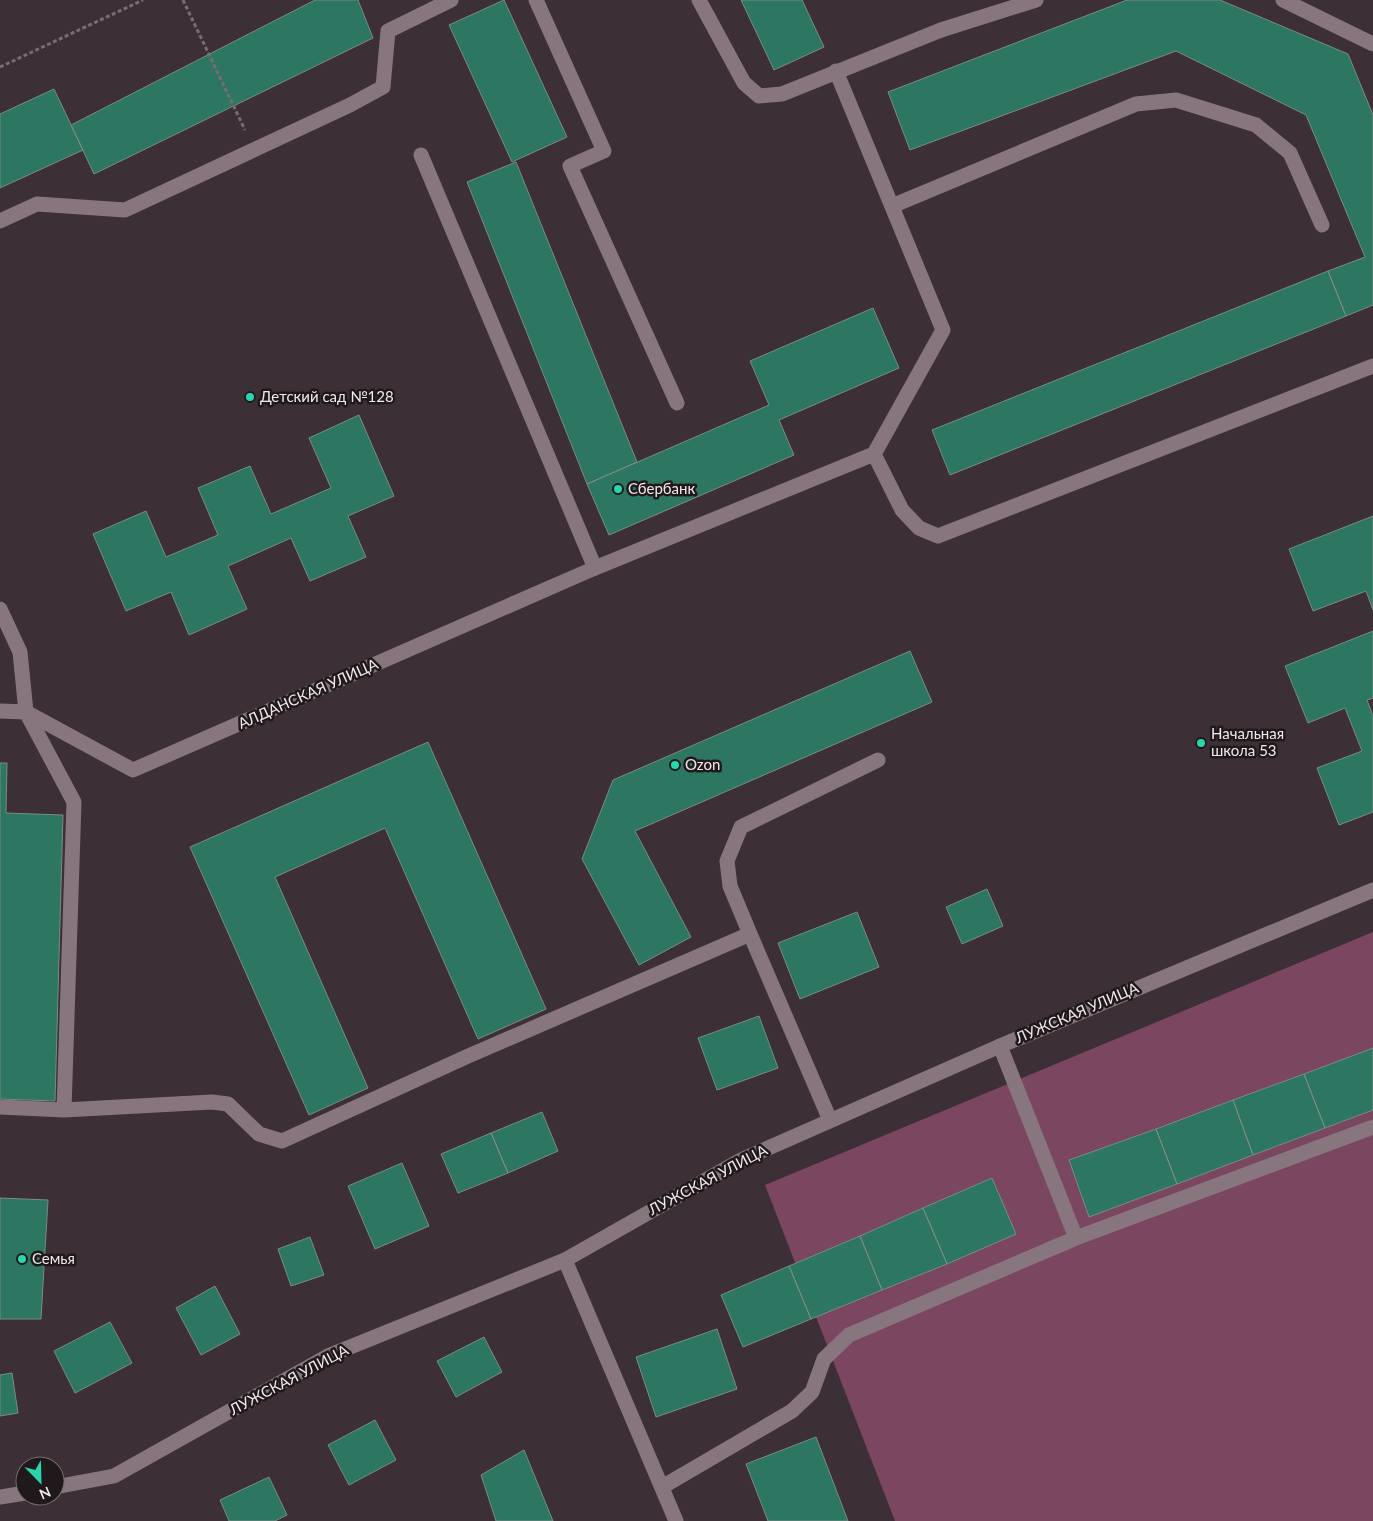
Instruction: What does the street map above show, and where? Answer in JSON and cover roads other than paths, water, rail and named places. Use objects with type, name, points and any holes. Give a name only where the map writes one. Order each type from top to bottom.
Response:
[{"type":"street","points":[[0,221],[37,204],[125,210],[383,87],[388,30],[451,0]]},
{"type":"street","points":[[536,0],[604,151],[570,166],[677,403]]},
{"type":"street","points":[[699,0],[744,83],[759,96],[782,94],[941,30],[1036,0]]},
{"type":"street","points":[[1283,0],[1373,44]]},
{"type":"street","points":[[421,155],[595,568],[874,454],[943,330],[836,71]]},
{"type":"street","points":[[892,206],[1136,104],[1176,100],[1256,125],[1290,153],[1322,225]]},
{"type":"street","points":[[874,454],[902,510],[919,528],[938,536],[1373,366]]},
{"type":"street","name":"АЛДАНСКАЯ УЛИЦА","points":[[26,712],[133,770],[595,568]]},
{"type":"street","points":[[0,609],[20,652],[26,712],[74,802],[64,1110]]},
{"type":"street","points":[[0,712],[26,712]]},
{"type":"street","points":[[830,1120],[730,886],[727,862],[741,827],[878,760]]},
{"type":"street","name":"ЛУЖСКАЯ УЛИЦА","points":[[65,1485],[114,1476],[328,1356],[565,1260],[740,1160],[1000,1046],[1373,890]]},
{"type":"street","points":[[0,1107],[64,1110],[212,1102],[228,1104],[259,1134],[282,1141],[466,1057],[750,934]]},
{"type":"street","points":[[1000,1046],[1076,1238]]},
{"type":"street","points":[[662,1487],[792,1411],[812,1392],[824,1359],[849,1335],[1076,1238],[1373,1127]]},
{"type":"street","points":[[565,1260],[676,1521]]},
{"type":"street","points":[[0,1497],[15,1495]]},
{"type":"place","name":"Детский сад №128","points":[[250,397]]},
{"type":"place","name":"Сбербанк","points":[[618,489]]},
{"type":"place","name":"Начальная школа 53","points":[[1201,743]]},
{"type":"place","name":"Ozon","points":[[675,765]]},
{"type":"place","name":"Семья","points":[[22,1259]]}]
